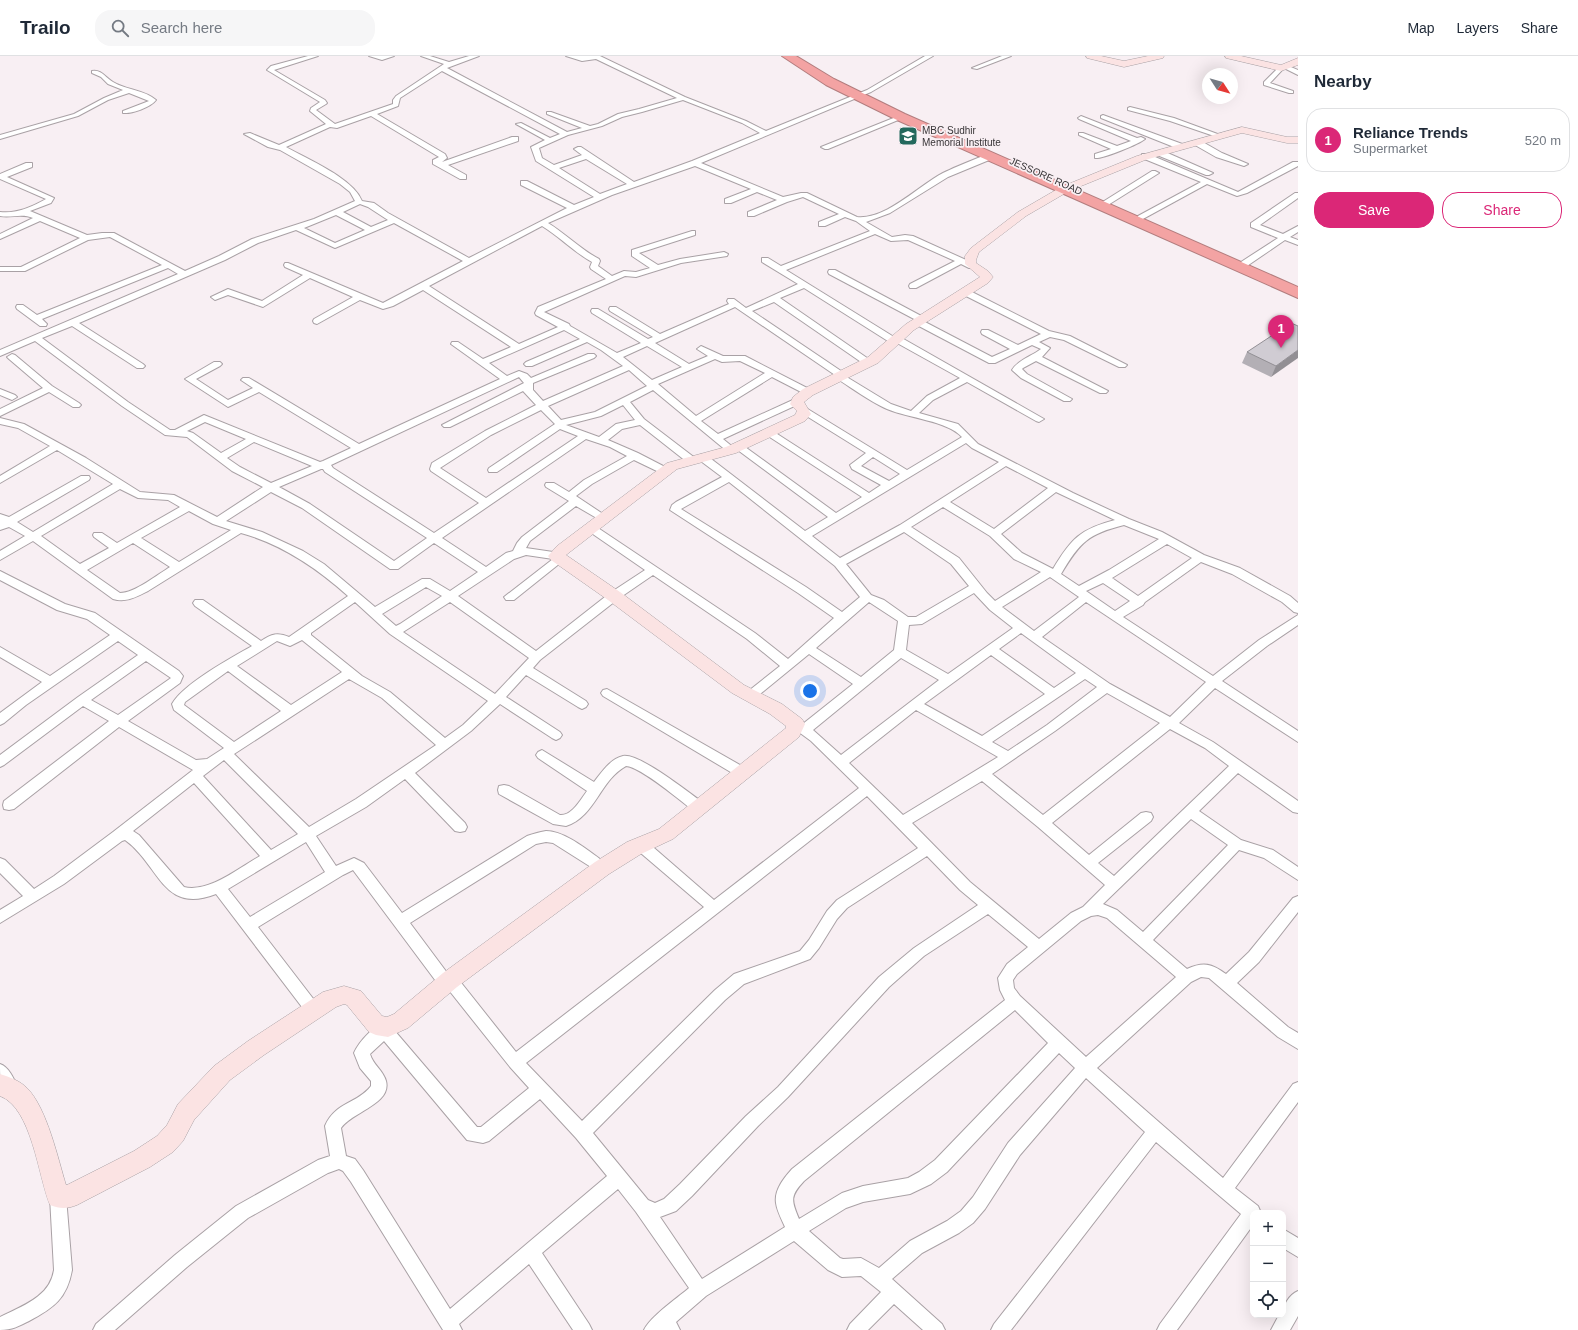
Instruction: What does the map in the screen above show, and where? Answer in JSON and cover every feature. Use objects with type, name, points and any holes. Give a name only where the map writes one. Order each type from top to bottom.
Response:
[{"type":"highway","points":[[788,56],[836,82]]},
{"type":"highway","name":"JESSORE ROAD","points":[[799,56],[836,82],[861,94],[1298,293]]},
{"type":"highway","name":"JESSORE ROAD","points":[[861,94],[901,117],[1141,218],[1298,288]]},
{"type":"street","points":[[315,56],[270,70],[323,101],[324,103],[312,111],[335,127],[396,105],[396,100],[398,97],[449,64],[476,56]]},
{"type":"street","points":[[372,56],[382,58],[391,56]]},
{"type":"street","points":[[426,56],[449,64]]},
{"type":"street","points":[[569,56],[582,59],[597,57],[682,98],[744,122],[767,134]]},
{"type":"street","points":[[288,265],[376,304],[386,305],[543,223],[632,184],[695,163],[861,94],[887,82],[930,56]]},
{"type":"street","points":[[975,68],[1008,56]]},
{"type":"street","points":[[1090,56],[1124,64],[1160,56]]},
{"type":"street","points":[[1229,56],[1284,68],[1298,73]]},
{"type":"street","points":[[1291,92],[1266,84],[1266,82],[1284,68],[1298,61]]},
{"type":"street","points":[[442,69],[566,134]]},
{"type":"street","points":[[94,72],[105,77],[110,82],[153,100],[150,103],[124,112]]},
{"type":"street","points":[[0,137],[76,115],[106,99],[130,90]]},
{"type":"street","points":[[600,197],[539,160],[534,149],[537,145],[587,127],[600,124],[620,115],[640,111],[682,98]]},
{"type":"street","points":[[1130,109],[1172,119],[1219,136]]},
{"type":"street","points":[[549,113],[587,127]]},
{"type":"street","points":[[372,114],[442,156],[443,158],[436,161],[463,177]]},
{"type":"street","points":[[825,147],[901,117]]},
{"type":"street","points":[[1103,117],[1182,147]]},
{"type":"street","points":[[1081,118],[1138,141]]},
{"type":"street","points":[[519,124],[550,140]]},
{"type":"street","points":[[281,148],[284,145],[331,125]]},
{"type":"street","points":[[913,286],[970,262],[970,257],[975,250],[1022,214],[1068,188],[1145,156],[1242,130],[1287,140],[1298,140]]},
{"type":"street","points":[[1118,149],[1083,131],[1128,145]]},
{"type":"street","points":[[248,134],[281,148],[343,182],[357,195],[359,202]]},
{"type":"street","points":[[1098,156],[1138,141],[1149,135]]},
{"type":"street","points":[[442,165],[515,139]]},
{"type":"street","points":[[1198,143],[1219,155],[1244,164]]},
{"type":"street","points":[[578,149],[632,184]]},
{"type":"street","points":[[1160,153],[1209,173]]},
{"type":"street","points":[[553,168],[587,156]]},
{"type":"street","points":[[860,220],[866,220],[896,206],[944,176],[991,156]]},
{"type":"street","points":[[1145,156],[1233,193],[1240,193],[1266,179],[1284,172],[1296,164]]},
{"type":"street","points":[[695,163],[784,200]]},
{"type":"street","points":[[0,177],[29,166]]},
{"type":"street","points":[[1105,203],[1155,173]]},
{"type":"street","points":[[0,177],[50,198],[32,215],[0,237]]},
{"type":"street","points":[[1141,218],[1206,182]]},
{"type":"street","points":[[524,183],[574,209]]},
{"type":"street","points":[[728,201],[757,189]]},
{"type":"street","points":[[717,438],[803,401],[840,375],[867,362],[881,353],[920,321],[987,277],[985,273],[967,263],[910,238],[903,237],[892,239],[876,231],[860,220],[804,195],[784,200],[751,214]]},
{"type":"street","points":[[1298,196],[1254,224],[1298,243]]},
{"type":"street","points":[[0,353],[228,256],[255,241],[298,228],[359,202],[371,205],[394,220],[469,261]]},
{"type":"street","points":[[336,212],[371,230]]},
{"type":"street","points":[[0,214],[32,215],[86,238]]},
{"type":"street","points":[[822,224],[846,214]]},
{"type":"street","points":[[0,229],[32,215]]},
{"type":"street","points":[[298,228],[335,246],[394,220]]},
{"type":"street","points":[[543,223],[560,234],[583,254],[596,261],[594,266],[612,279]]},
{"type":"street","points":[[1244,264],[1298,228]]},
{"type":"street","points":[[781,269],[876,231]]},
{"type":"street","points":[[656,268],[635,254],[635,252],[692,233]]},
{"type":"street","points":[[0,269],[22,269],[86,238],[111,235],[167,266],[185,274]]},
{"type":"street","points":[[724,254],[680,261],[636,275],[621,274],[541,309],[539,313],[566,326],[630,366],[717,438],[735,448],[836,518]]},
{"type":"street","points":[[765,260],[895,340],[967,378],[1039,419]]},
{"type":"street","points":[[36,319],[106,292],[167,266]]},
{"type":"street","points":[[832,272],[989,360],[994,360],[1048,334]]},
{"type":"street","points":[[215,297],[228,292],[263,304],[309,274]]},
{"type":"street","points":[[746,311],[805,284]]},
{"type":"street","points":[[423,286],[518,347]]},
{"type":"street","points":[[965,292],[1048,334],[1067,338],[1122,365]]},
{"type":"street","points":[[317,321],[360,297]]},
{"type":"street","points":[[774,298],[867,362]]},
{"type":"street","points":[[616,357],[733,302],[888,406],[960,428],[966,438],[975,446],[1055,488],[1166,539],[1200,558],[1236,571],[1286,599],[1298,609]]},
{"type":"street","points":[[20,307],[52,330]]},
{"type":"street","points":[[613,310],[659,336]]},
{"type":"street","points":[[595,311],[688,367]]},
{"type":"street","points":[[72,322],[140,366]]},
{"type":"street","points":[[482,363],[566,326]]},
{"type":"street","points":[[985,332],[1018,349]]},
{"type":"street","points":[[35,337],[125,404],[168,433],[190,435],[236,469],[312,510],[394,566],[436,539],[585,435]]},
{"type":"street","points":[[529,364],[587,339]]},
{"type":"street","points":[[1032,342],[1046,348],[1046,350],[1019,366],[1017,370],[1024,376],[1067,399]]},
{"type":"street","points":[[455,344],[505,379]]},
{"type":"street","points":[[701,349],[722,359],[742,358],[772,373],[803,401],[873,453],[907,474]]},
{"type":"street","points":[[447,425],[529,384],[591,356]]},
{"type":"street","points":[[493,470],[571,419],[598,414],[688,367],[714,356]]},
{"type":"street","points":[[12,357],[49,388],[76,405]]},
{"type":"street","points":[[1036,357],[1103,391]]},
{"type":"street","points":[[217,364],[190,379],[226,403],[230,403],[260,388]]},
{"type":"street","points":[[487,503],[434,467],[441,461],[482,437],[541,406],[630,366]]},
{"type":"street","points":[[696,420],[772,373]]},
{"type":"street","points":[[217,522],[269,488],[323,465],[505,379],[519,374],[524,376],[529,384],[528,391],[560,425],[601,440],[635,455],[665,471]]},
{"type":"street","points":[[914,414],[930,398],[967,378]]},
{"type":"street","points":[[246,380],[358,448]]},
{"type":"street","points":[[0,419],[49,388]]},
{"type":"street","points":[[0,392],[12,397]]},
{"type":"street","points":[[624,401],[641,421],[696,459],[729,478],[839,563],[868,598],[878,601],[904,619],[913,622],[918,621],[975,587]]},
{"type":"street","points":[[510,597],[558,558],[562,550],[672,466],[735,448],[800,418],[804,414],[803,401]]},
{"type":"street","points":[[176,434],[204,418],[323,465],[486,572]]},
{"type":"street","points":[[0,419],[21,426],[136,494],[142,496],[170,497],[217,522],[258,534],[309,560],[356,596],[394,631],[498,700],[556,735]]},
{"type":"street","points":[[601,440],[619,426],[636,424],[641,421]]},
{"type":"street","points":[[768,432],[869,498]]},
{"type":"street","points":[[221,458],[254,438]]},
{"type":"street","points":[[805,536],[966,438]]},
{"type":"street","points":[[0,480],[57,446]]},
{"type":"street","points":[[873,453],[855,465],[888,485]]},
{"type":"street","points":[[518,553],[522,543],[573,499],[588,482],[635,455]]},
{"type":"street","points":[[839,563],[904,527],[1006,462]]},
{"type":"street","points":[[3,522],[85,478]]},
{"type":"street","points":[[729,478],[680,504],[675,510],[802,590],[842,618]]},
{"type":"street","points":[[0,556],[121,484]]},
{"type":"street","points":[[550,485],[573,499],[598,523],[653,570],[751,636],[788,666]]},
{"type":"street","points":[[994,534],[1055,488]]},
{"type":"street","points":[[942,502],[994,534],[1018,556],[1052,573],[1115,617],[1298,737]]},
{"type":"street","points":[[80,569],[188,507]]},
{"type":"street","points":[[994,607],[1052,573],[1082,536],[1100,527],[1125,521]]},
{"type":"street","points":[[3,522],[33,536],[117,596],[125,597],[144,588],[241,528]]},
{"type":"street","points":[[904,527],[954,561],[975,587],[994,607],[1020,628],[1106,687],[1209,745],[1298,808]]},
{"type":"street","points":[[98,535],[117,548]]},
{"type":"street","points":[[131,539],[138,541],[179,567]]},
{"type":"street","points":[[1034,637],[1082,594],[1104,578],[1166,539]]},
{"type":"street","points":[[394,631],[404,627],[486,572],[518,553],[533,552],[558,558],[614,596],[702,660],[738,689],[776,709],[815,738],[903,822],[927,849],[988,906],[1039,948]]},
{"type":"street","points":[[1115,617],[1139,602],[1200,558]]},
{"type":"street","points":[[118,836],[127,834],[134,839],[179,891],[189,895],[200,895],[219,887],[360,803],[445,745],[467,728],[498,700],[536,657],[614,596],[653,570]]},
{"type":"street","points":[[0,575],[61,607],[91,616],[177,676],[176,680],[118,721],[9,805]]},
{"type":"street","points":[[1104,578],[1139,602]]},
{"type":"street","points":[[374,613],[426,582],[450,596],[536,657]]},
{"type":"street","points":[[334,874],[308,835],[229,750],[178,707],[178,704],[187,695],[228,665],[276,637],[290,642],[293,641],[356,596]]},
{"type":"street","points":[[750,696],[788,666],[842,618],[868,598]]},
{"type":"street","points":[[199,602],[260,646]]},
{"type":"street","points":[[339,1161],[333,1126],[338,1118],[345,1112],[370,1099],[378,1092],[378,1079],[368,1069],[363,1059],[362,1053],[367,1046],[386,1028],[401,1021],[448,981],[602,868],[619,856],[666,834],[793,732],[862,684],[900,652],[904,619]]},
{"type":"street","points":[[1043,823],[1169,723],[1213,682],[1258,646],[1298,619]]},
{"type":"street","points":[[841,762],[915,704],[1020,628]]},
{"type":"street","points":[[305,632],[306,637],[349,673],[386,694],[445,745]]},
{"type":"street","points":[[0,720],[50,682],[119,635]]},
{"type":"street","points":[[808,648],[862,684]]},
{"type":"street","points":[[991,649],[1054,694]]},
{"type":"street","points":[[0,651],[50,682]]},
{"type":"street","points":[[900,652],[948,680]]},
{"type":"street","points":[[0,762],[82,700],[146,655]]},
{"type":"street","points":[[228,665],[290,711]]},
{"type":"street","points":[[524,670],[582,704]]},
{"type":"street","points":[[0,917],[59,880],[118,836],[194,775],[229,750],[349,673]]},
{"type":"street","points":[[982,743],[1084,673]]},
{"type":"street","points":[[903,822],[984,774],[1051,728],[1106,687]]},
{"type":"street","points":[[607,693],[742,773]]},
{"type":"street","points":[[82,700],[194,765],[209,764]]},
{"type":"street","points":[[915,704],[1008,757]]},
{"type":"street","points":[[542,755],[596,790]]},
{"type":"street","points":[[560,841],[572,818],[612,769],[619,763],[626,760],[632,761],[700,808]]},
{"type":"street","points":[[1237,766],[1088,910],[1076,917],[1012,969],[1005,978],[1007,990],[1016,1001],[1085,1068],[1155,1131],[1250,1210]]},
{"type":"street","points":[[406,772],[460,827]]},
{"type":"street","points":[[984,774],[1114,885]]},
{"type":"street","points":[[194,775],[269,857]]},
{"type":"street","points":[[516,1062],[868,788]]},
{"type":"street","points":[[504,790],[558,820],[566,821],[572,818]]},
{"type":"street","points":[[1190,812],[1237,844],[1268,854],[1298,874]]},
{"type":"street","points":[[1089,863],[1146,817]]},
{"type":"street","points":[[400,922],[532,840],[541,837],[550,837],[560,841],[602,868]]},
{"type":"street","points":[[1143,941],[1237,844]]},
{"type":"street","points":[[641,845],[714,908]]},
{"type":"street","points":[[582,1132],[720,995],[739,979],[792,961],[805,954],[814,944],[832,916],[842,904],[927,849]]},
{"type":"street","points":[[249,925],[334,874],[354,864],[359,867],[400,922],[448,981],[516,1062],[582,1132],[642,1206],[700,1290]]},
{"type":"street","points":[[1,866],[33,896]]},
{"type":"street","points":[[219,887],[313,1010]]},
{"type":"street","points":[[1227,983],[1254,957],[1298,902]]},
{"type":"street","points":[[642,1206],[655,1211],[670,1205],[752,1121],[783,1092],[884,982],[919,952],[988,906]]},
{"type":"street","points":[[1088,910],[1101,908],[1112,914],[1186,977]]},
{"type":"street","points":[[880,1279],[916,1247],[953,1227],[967,1217],[979,1203],[1014,1149],[1085,1068],[1186,977],[1200,970],[1212,972],[1227,983],[1283,1032],[1298,1042]]},
{"type":"street","points":[[58,1197],[69,1197],[142,1159],[165,1144],[176,1132],[186,1112],[222,1073],[256,1048],[313,1010],[330,1000],[344,995],[354,998],[376,1025],[386,1028],[474,1134],[483,1134],[540,1088]]},
{"type":"street","points":[[936,1330],[870,1271],[861,1267],[842,1268],[834,1264],[795,1230],[784,1203],[785,1194],[788,1186],[798,1174],[1016,1001]]},
{"type":"street","points":[[663,1327],[700,1290],[842,1201],[863,1194],[910,1186],[925,1178],[941,1166],[1058,1042]]},
{"type":"street","points":[[0,1071],[5,1086],[21,1098],[36,1125],[58,1197],[63,1270],[61,1282],[53,1295],[40,1306],[0,1326]]},
{"type":"street","points":[[1224,1190],[1298,1089]]},
{"type":"street","points":[[1000,1330],[1155,1131]]},
{"type":"street","points":[[102,1330],[181,1260],[242,1212],[324,1166],[339,1161],[348,1165],[357,1176],[451,1326],[531,1252],[618,1177]]},
{"type":"street","points":[[1166,1330],[1250,1215]]},
{"type":"street","points":[[1286,1239],[1298,1249]]},
{"type":"street","points":[[531,1252],[583,1330]]},
{"type":"street","points":[[856,1330],[894,1291]]},
{"type":"street","points":[[1280,1330],[1298,1300]]},
{"type":"building","points":[[1291,323],[1298,326],[1298,350],[1276,366],[1247,352]]},
{"type":"place","name":"MBC Sudhir Memorial Institute","points":[[908,136]]},
{"type":"place","name":"Reliance Trends","points":[[1281,348]]}]
